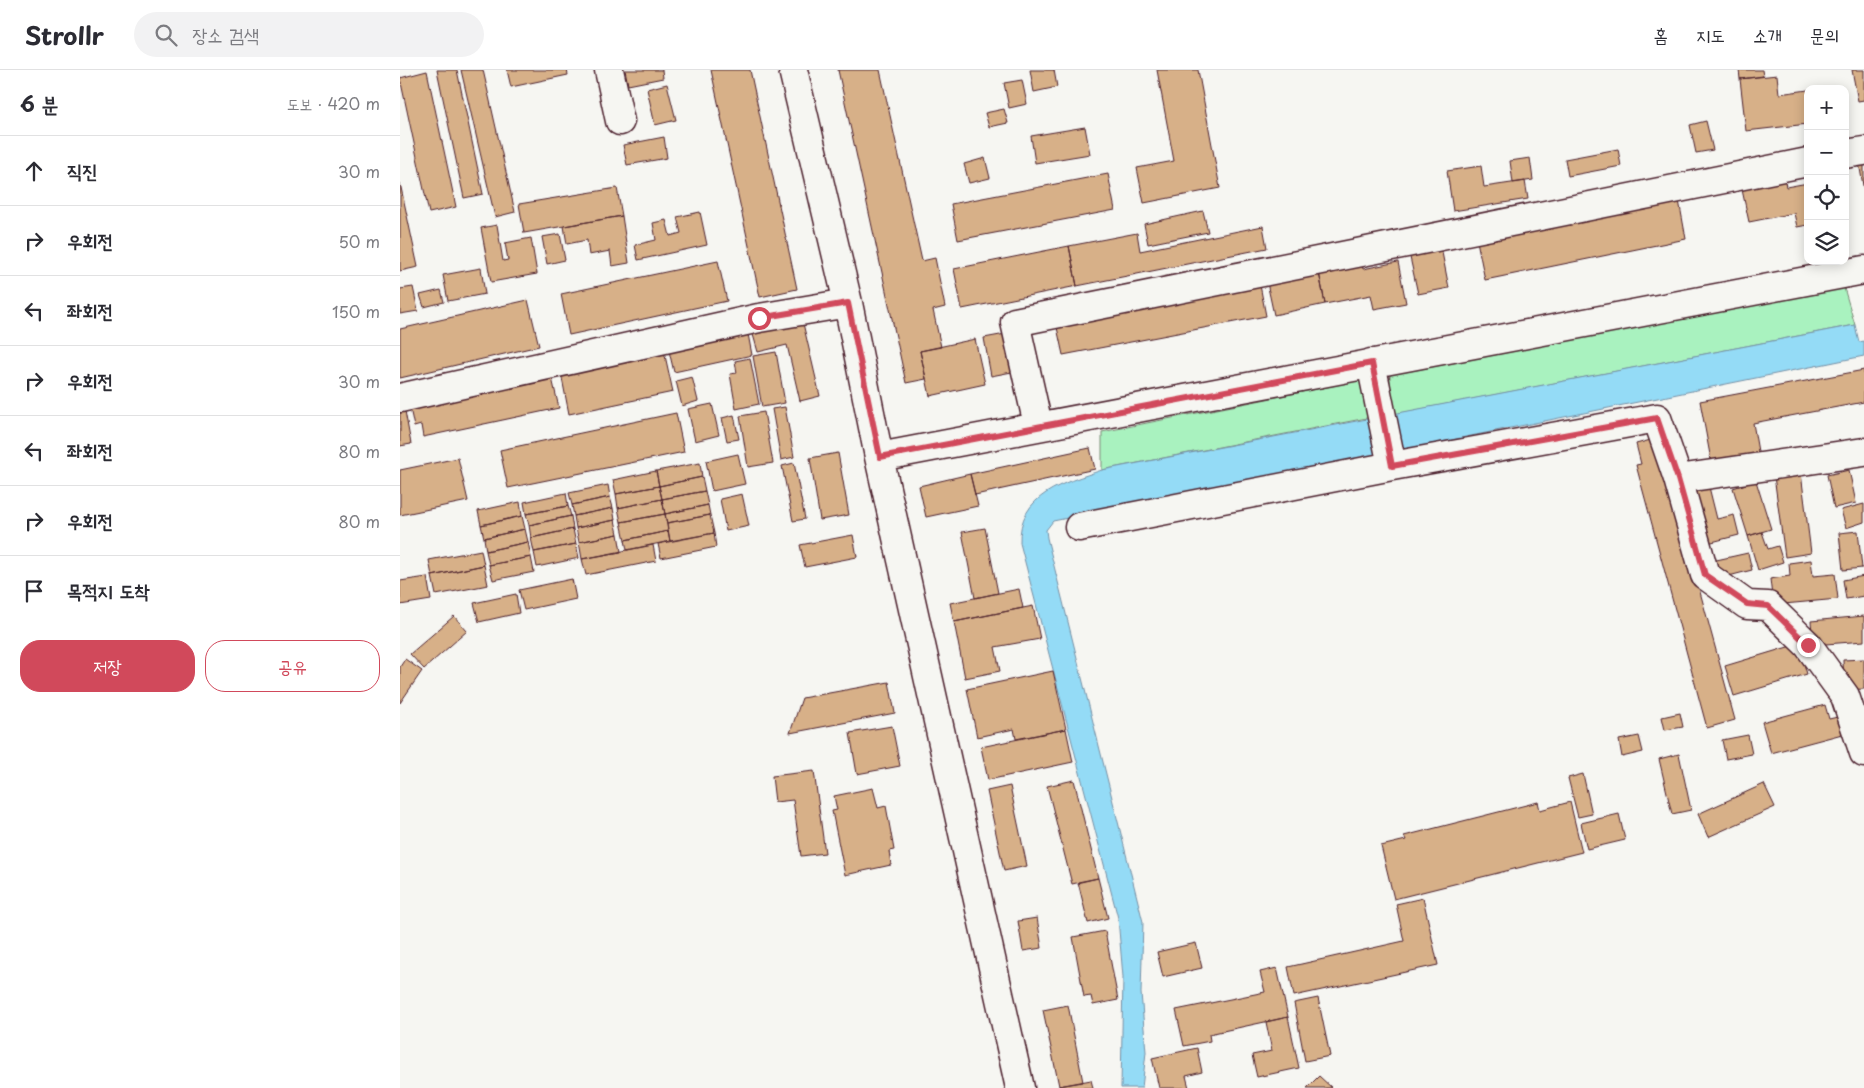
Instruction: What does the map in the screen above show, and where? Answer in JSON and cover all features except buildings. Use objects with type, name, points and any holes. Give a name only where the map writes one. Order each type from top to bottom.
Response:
[{"type":"street","points":[[609,70],[620,121]]},
{"type":"street","points":[[793,70],[848,303],[880,457],[1020,1088]]},
{"type":"street","points":[[1849,153],[1864,151]]},
{"type":"street","points":[[1038,425],[1015,322],[1804,163]]},
{"type":"street","points":[[880,457],[1038,425],[1864,270]]},
{"type":"street","points":[[400,398],[759,318],[848,303]]},
{"type":"street","points":[[1372,363],[1392,466]]},
{"type":"street","points":[[1079,527],[1392,466],[1657,418],[1678,479],[1705,575],[1747,604],[1768,606],[1808,645],[1854,696],[1864,753]]},
{"type":"street","points":[[1678,479],[1864,452]]},
{"type":"green space","points":[[1844,288],[1855,325],[1390,415],[1390,375]]},
{"type":"green space","points":[[1367,379],[1377,416],[1102,470],[1102,432]]},
{"type":"water","points":[[1855,325],[1859,342],[1864,341],[1864,356],[1053,521],[1046,530],[1047,538],[1143,922],[1141,993],[1146,1052],[1142,1088],[1121,1088],[1123,977],[1118,918],[1020,543],[1021,526],[1035,502],[1059,486],[1102,470]]},
{"type":"route","points":[[759,318],[848,303],[880,457],[1038,425],[1372,363],[1392,466],[1657,418],[1678,479],[1705,575],[1747,604],[1768,606],[1808,645]]}]
